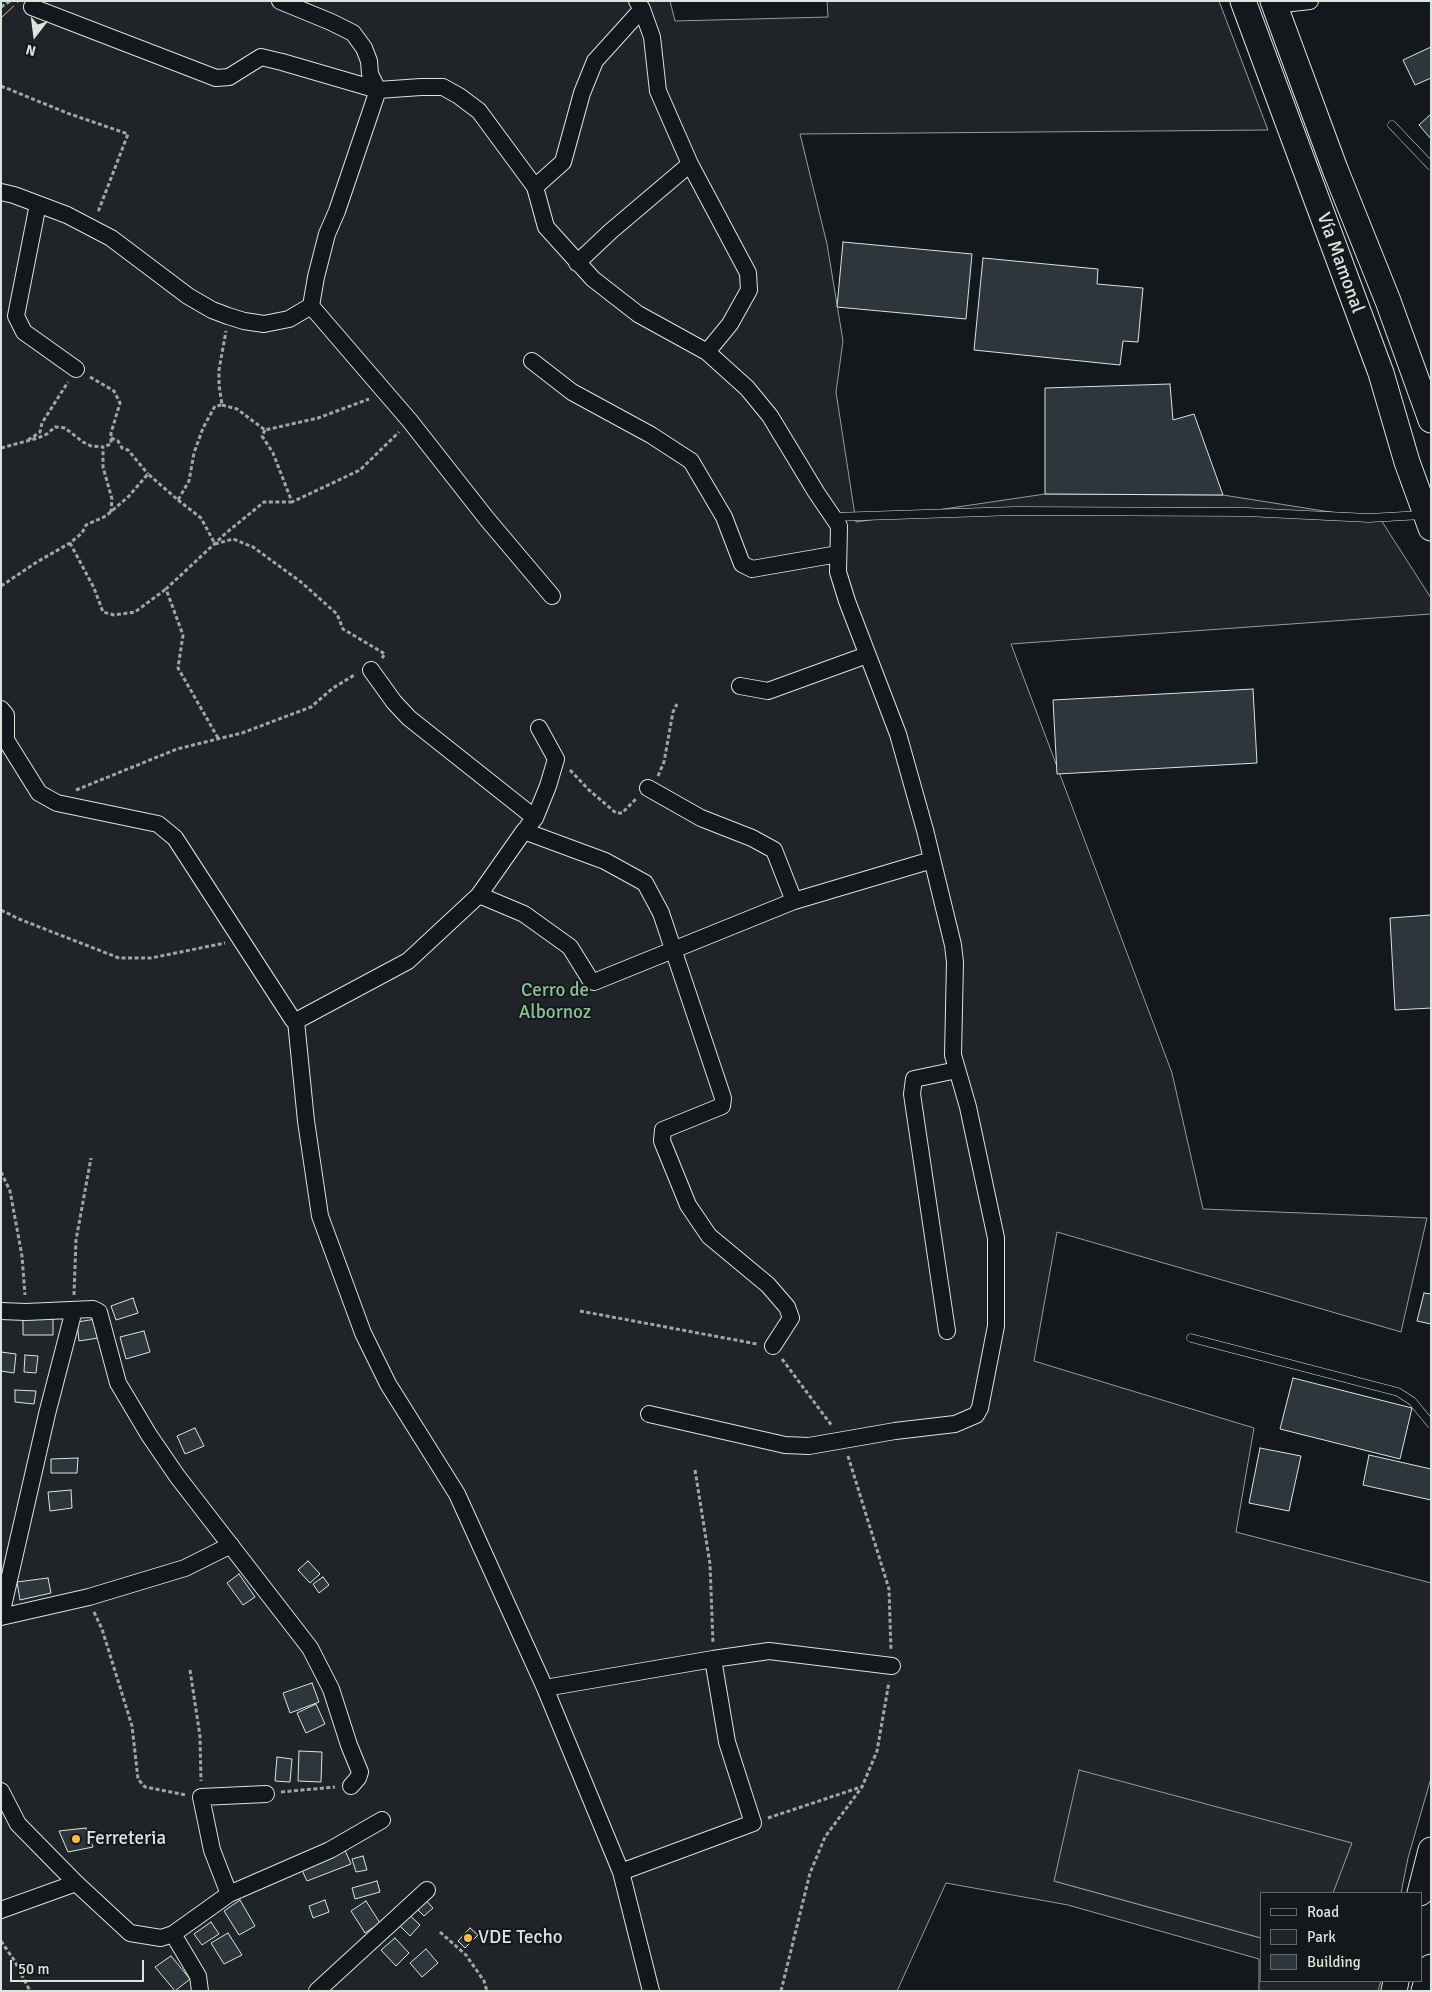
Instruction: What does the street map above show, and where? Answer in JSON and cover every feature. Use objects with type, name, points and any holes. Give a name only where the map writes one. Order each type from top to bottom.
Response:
[{"type":"main road","name":"Vía Mamonal","points":[[1242,1],[1381,373],[1407,462],[1428,522]]},
{"type":"main road","name":"Vía Mamonal","points":[[1273,3],[1335,169],[1388,301],[1431,420]]},
{"type":"main road","points":[[1420,1892],[1431,1850]]},
{"type":"main road","points":[[1424,1991],[1431,1967]]},
{"type":"street","points":[[280,1],[353,33],[364,48],[369,60],[370,74],[378,90],[338,211],[327,234],[316,276],[312,306],[386,392],[487,519],[552,596]]},
{"type":"street","points":[[1273,3],[1310,1]]},
{"type":"street","points":[[536,187],[563,162],[582,93],[595,61],[639,5],[652,37],[658,91],[690,164],[748,273],[749,290],[730,324],[707,352]]},
{"type":"street","points":[[32,7],[216,78],[229,77],[261,57],[378,90],[443,87],[459,96],[479,111],[536,187],[546,227],[577,263],[593,279],[638,314],[707,352],[747,388],[770,416],[839,526],[838,572],[847,601],[898,734],[953,945],[955,962],[953,1055],[968,1106],[996,1238],[996,1326],[980,1408],[976,1415],[955,1424],[896,1431],[809,1446],[785,1445],[649,1414]]},
{"type":"street","points":[[577,263],[611,231],[690,164]]},
{"type":"street","points":[[1,192],[67,215],[111,238],[188,296],[212,310],[228,316],[264,324],[290,319],[312,306]]},
{"type":"street","points":[[38,204],[16,316],[24,332],[76,369]]},
{"type":"street","points":[[532,361],[572,392],[650,435],[691,462],[724,517],[742,564],[752,569],[838,554]]},
{"type":"street","points":[[740,686],[768,691],[867,654]]},
{"type":"street","points":[[371,670],[394,702],[409,718],[535,818]]},
{"type":"street","points":[[1,709],[6,715],[6,740],[39,793],[57,803],[158,824],[175,838],[240,940],[293,1020],[296,1021],[306,1121],[320,1216],[363,1333],[388,1384],[456,1494],[545,1688],[621,1872],[650,1991]]},
{"type":"street","points":[[296,1021],[408,961],[479,895],[517,839],[535,818],[548,786],[556,758],[539,728]]},
{"type":"street","points":[[648,788],[702,818],[752,838],[774,850],[794,901]]},
{"type":"street","points":[[524,831],[605,861],[645,883],[661,913],[724,1098],[722,1106],[663,1130],[662,1141],[688,1205],[709,1236],[768,1285],[787,1307],[791,1318],[773,1346]]},
{"type":"street","points":[[479,895],[524,914],[570,946],[591,981],[594,982],[794,901],[932,860]]},
{"type":"street","points":[[947,1331],[912,1094],[914,1079],[957,1070]]},
{"type":"street","points":[[1,1311],[26,1312],[93,1309],[99,1312],[118,1383],[149,1435],[177,1476],[310,1648],[332,1689],[349,1745],[360,1772],[358,1778],[350,1786]]},
{"type":"street","points":[[74,1310],[46,1414],[1,1616],[88,1597],[185,1568],[231,1544]]},
{"type":"street","points":[[545,1688],[713,1659],[769,1652],[892,1666]]},
{"type":"street","points":[[621,1872],[753,1823],[727,1742],[713,1659]]},
{"type":"street","points":[[1,1791],[18,1824],[76,1883],[130,1933],[161,1938],[173,1934],[229,1894],[330,1850],[382,1820]]},
{"type":"street","points":[[229,1894],[212,1850],[201,1797],[266,1794]]},
{"type":"street","points":[[1,1910],[76,1883]]},
{"type":"street","points":[[317,1991],[427,1890]]},
{"type":"street","points":[[173,1934],[198,1976],[200,1991]]},
{"type":"lane","points":[[1392,126],[1431,166]]},
{"type":"lane","points":[[834,517],[1015,511],[1246,512],[1428,522]]},
{"type":"lane","points":[[1191,1338],[1398,1392],[1412,1401],[1431,1424]]},
{"type":"path","points":[[1,7],[10,1]]},
{"type":"path","points":[[1,86],[67,113],[128,134],[92,229]]},
{"type":"path","points":[[222,405],[219,370],[228,316]]},
{"type":"path","points":[[1,448],[28,440],[47,434],[54,427],[65,428],[91,446],[111,444],[114,418],[120,403],[114,391],[76,369],[42,423],[40,432],[28,440]]},
{"type":"path","points":[[178,500],[190,481],[194,453],[203,428],[215,406],[222,405],[237,409],[265,430],[318,418],[355,406],[386,392]]},
{"type":"path","points":[[70,543],[94,588],[103,612],[114,614],[135,612],[166,589],[226,533],[264,502],[292,502],[360,470],[410,421]]},
{"type":"path","points":[[265,430],[262,436],[274,453],[292,502]]},
{"type":"path","points":[[111,438],[118,441],[122,448],[128,450],[148,474],[201,518],[215,544]]},
{"type":"path","points":[[102,446],[103,467],[112,499],[111,512]]},
{"type":"path","points":[[1,586],[70,543],[82,533],[86,524],[106,516],[128,498],[148,474]]},
{"type":"path","points":[[57,803],[80,788],[124,769],[177,749],[242,732],[311,707],[333,688],[355,675],[371,670],[385,654],[343,629],[337,614],[300,582],[253,547],[233,539],[215,544]]},
{"type":"path","points":[[166,589],[183,635],[178,668],[218,738]]},
{"type":"path","points":[[556,758],[616,813],[622,813],[657,779],[664,762],[673,712],[677,704]]},
{"type":"path","points":[[1,910],[19,919],[119,958],[152,958],[240,940]]},
{"type":"path","points":[[74,1310],[76,1240],[91,1158]]},
{"type":"path","points":[[1,1172],[10,1191],[22,1256],[26,1312]]},
{"type":"path","points":[[580,1310],[773,1346],[843,1441],[889,1589],[892,1666],[877,1752],[862,1787],[826,1837],[810,1873],[781,1991]]},
{"type":"path","points":[[695,1470],[710,1564],[713,1659]]},
{"type":"path","points":[[88,1597],[102,1629],[132,1726],[138,1779],[145,1787],[201,1797],[200,1736],[190,1670]]},
{"type":"path","points":[[266,1794],[350,1786]]},
{"type":"path","points":[[753,1823],[862,1787]]},
{"type":"path","points":[[440,1932],[466,1955],[484,1981],[487,1991]]},
{"type":"path","points":[[1,1941],[14,1960],[30,1991]]},
{"type":"green space","name":"Cerro de Albornoz","points":[[1,1],[670,1],[675,21],[828,17],[827,1],[1219,1],[1268,130],[800,134],[827,244],[843,341],[836,392],[856,522],[1045,494],[1223,495],[1381,520],[1431,598],[1431,614],[1011,644],[1172,1073],[1203,1209],[1427,1218],[1401,1332],[1057,1232],[1034,1361],[1254,1428],[1236,1532],[1431,1583],[1431,1778],[1408,1858],[1401,1892],[1310,1892],[1054,1881],[1260,1938],[1260,1982],[1381,1982],[1378,1991],[1259,1991],[1259,1959],[1068,1905],[946,1883],[897,1991],[1,1991]]},
{"type":"shaded area","points":[[1079,1770],[1352,1843],[1333,1892],[1260,1892],[1260,1938],[1054,1881]]},
{"type":"building","points":[[1431,47],[1431,78],[1415,85],[1403,60]]},
{"type":"building","points":[[1431,114],[1431,139],[1419,125]]},
{"type":"building","points":[[843,242],[972,254],[966,319],[837,307]]},
{"type":"building","points":[[983,258],[1098,269],[1097,284],[1143,288],[1138,342],[1123,341],[1120,365],[974,350]]},
{"type":"building","points":[[1170,384],[1173,420],[1194,414],[1223,495],[1045,494],[1045,388]]},
{"type":"building","points":[[1253,689],[1257,763],[1057,774],[1053,700]]},
{"type":"building","points":[[1431,915],[1431,1008],[1395,1010],[1390,918]]},
{"type":"building","points":[[1424,1293],[1431,1294],[1431,1324],[1417,1321]]},
{"type":"building","points":[[133,1298],[138,1313],[116,1320],[111,1306]]},
{"type":"building","points":[[23,1319],[53,1319],[53,1335],[23,1335]]},
{"type":"building","points":[[96,1319],[98,1338],[79,1341],[77,1322]]},
{"type":"building","points":[[144,1331],[150,1352],[126,1359],[120,1337]]},
{"type":"building","points":[[1,1352],[16,1354],[14,1373],[1,1371]]},
{"type":"building","points":[[25,1355],[38,1356],[36,1373],[24,1372]]},
{"type":"building","points":[[1293,1378],[1412,1408],[1400,1459],[1280,1429]]},
{"type":"building","points":[[15,1390],[36,1391],[34,1404],[15,1402]]},
{"type":"building","points":[[195,1428],[204,1446],[185,1454],[177,1436]]},
{"type":"building","points":[[1260,1448],[1301,1456],[1289,1511],[1249,1503]]},
{"type":"building","points":[[1369,1455],[1431,1469],[1431,1500],[1363,1485]]},
{"type":"building","points":[[78,1458],[77,1473],[51,1473],[51,1459]]},
{"type":"building","points":[[71,1490],[72,1508],[50,1511],[48,1492]]},
{"type":"building","points":[[308,1561],[320,1574],[310,1583],[298,1570]]},
{"type":"building","points":[[239,1574],[255,1597],[243,1605],[227,1583]]},
{"type":"building","points":[[323,1577],[329,1585],[319,1593],[313,1584]]},
{"type":"building","points":[[48,1578],[51,1593],[20,1600],[17,1582]]},
{"type":"building","points":[[312,1683],[319,1702],[290,1713],[283,1693]]},
{"type":"building","points":[[316,1704],[325,1724],[306,1733],[297,1713]]},
{"type":"building","points":[[299,1751],[322,1752],[321,1782],[298,1781]]},
{"type":"building","points":[[277,1757],[292,1759],[290,1782],[275,1781]]},
{"type":"building","name":"Ferreteria","points":[[86,1828],[93,1847],[68,1852],[59,1831]]},
{"type":"building","points":[[344,1848],[351,1864],[307,1881],[300,1866]]},
{"type":"building","points":[[363,1856],[367,1870],[356,1872],[352,1859]]},
{"type":"building","points":[[377,1881],[380,1892],[355,1899],[352,1888]]},
{"type":"building","points":[[422,1896],[433,1908],[424,1916],[413,1905]]},
{"type":"building","points":[[240,1900],[255,1926],[239,1935],[224,1911]]},
{"type":"building","points":[[325,1900],[329,1912],[313,1918],[309,1906]]},
{"type":"building","points":[[366,1901],[380,1923],[365,1933],[351,1911]]},
{"type":"building","points":[[405,1911],[420,1925],[410,1936],[395,1921]]},
{"type":"building","points":[[211,1922],[219,1934],[202,1945],[194,1934]]},
{"type":"building","name":"VDE Techo","points":[[470,1928],[478,1935],[465,1948],[458,1941]]},
{"type":"building","points":[[228,1933],[242,1955],[224,1964],[211,1943]]},
{"type":"building","points":[[395,1938],[409,1953],[396,1966],[381,1950]]},
{"type":"building","points":[[426,1949],[438,1963],[422,1977],[410,1963]]},
{"type":"building","points":[[171,1956],[190,1979],[175,1991],[155,1967]]},
{"type":"power","points":[[1,18],[19,1]]},
{"type":"place","name":"Ferreteria","points":[[76,1839]]},
{"type":"place","name":"VDE Techo","points":[[468,1938]]}]
